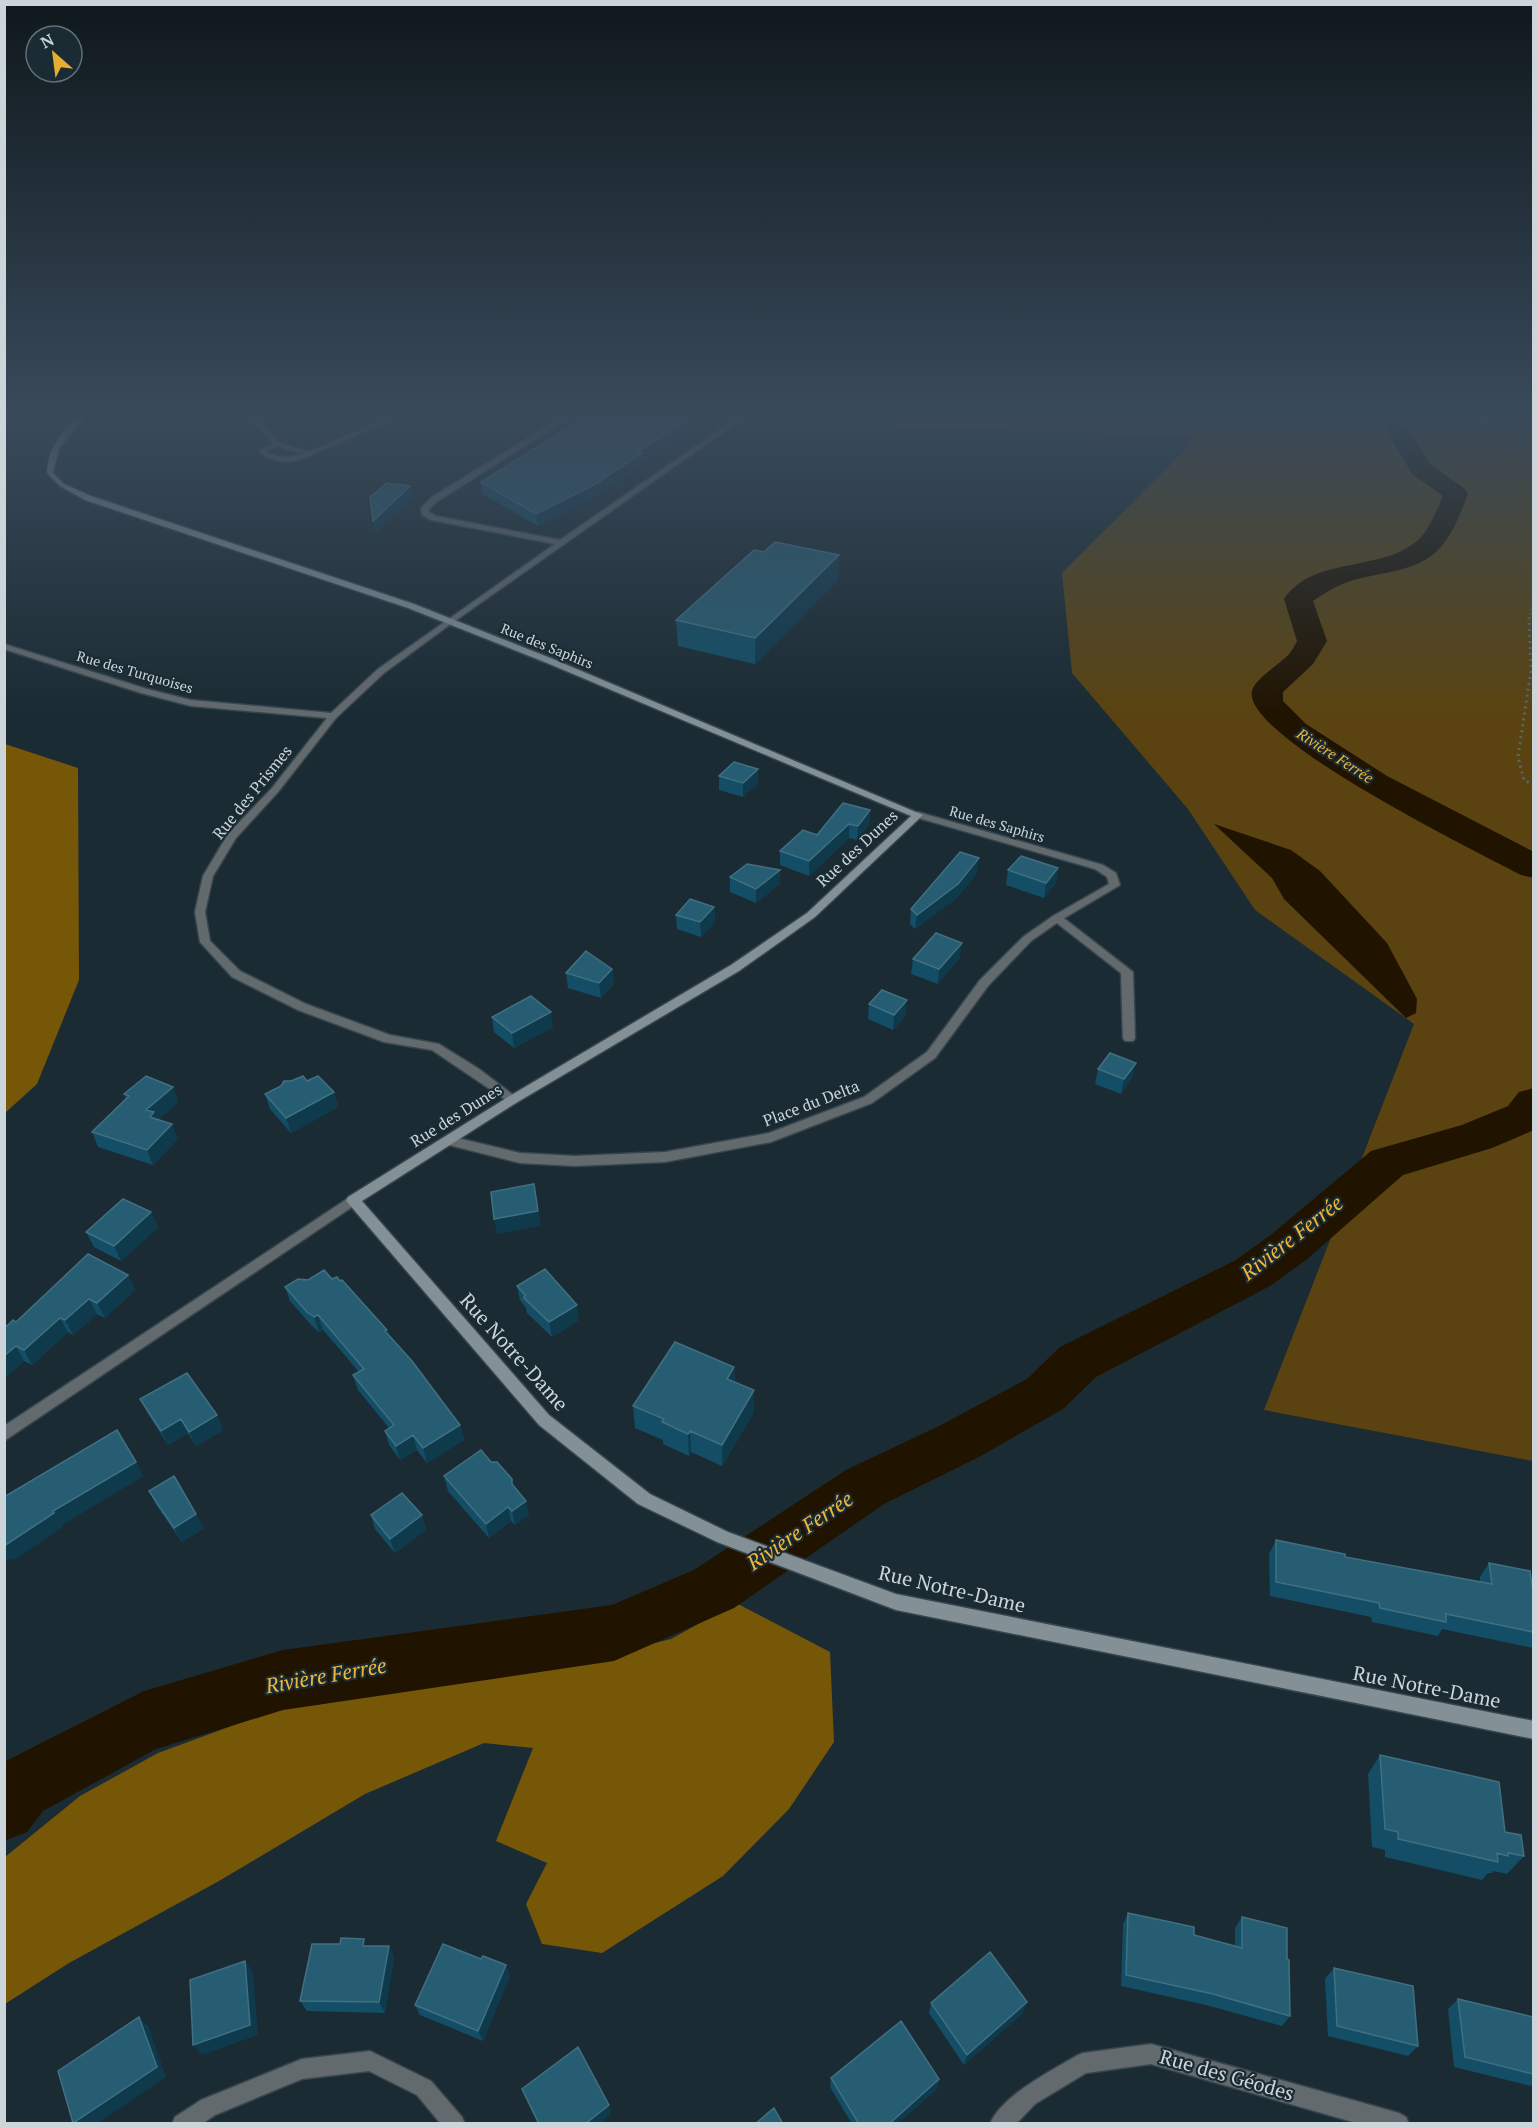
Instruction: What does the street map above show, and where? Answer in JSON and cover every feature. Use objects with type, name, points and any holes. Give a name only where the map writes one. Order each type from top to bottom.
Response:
[{"type":"street","name":"Rue des Saphirs","points":[[143,516],[411,606],[918,815],[1099,867]]},
{"type":"street","points":[[431,516],[561,543]]},
{"type":"street","name":"Rue des Prismes","points":[[512,1100],[475,1072],[435,1047],[388,1039],[366,1031],[302,1007],[236,974],[205,942],[200,912],[208,876],[232,836],[275,790],[333,716],[381,671],[599,516]]},
{"type":"street","name":"Rue des Turquoises","points":[[4,646],[144,691],[191,703],[333,716]]},
{"type":"street","name":"Rue des Dunes","points":[[4,1436],[353,1200],[449,1142],[512,1100],[735,968],[811,915],[918,815]]},
{"type":"street","name":"Place du Delta","points":[[449,1142],[520,1158],[575,1161],[665,1157],[771,1137],[868,1100],[931,1055],[984,984],[1027,939],[1056,918],[1115,885],[1112,875],[1099,867]]},
{"type":"street","points":[[1056,918],[1127,972],[1129,1038]]},
{"type":"street","name":"Rue Notre-Dame","points":[[353,1200],[544,1420],[644,1499],[723,1537],[897,1602],[1533,1730]]},
{"type":"street","name":"Rue des Géodes","points":[[1000,2124],[1028,2097],[1083,2063],[1151,2054],[1399,2124]]},
{"type":"street","points":[[182,2124],[208,2107],[302,2069],[370,2061],[424,2088],[455,2124]]},
{"type":"path","points":[[1533,602],[1527,619],[1531,670],[1520,726],[1519,766],[1524,780],[1533,785]]},
{"type":"shaded area","points":[[1119,516],[1533,516],[1533,1461],[1264,1410],[1414,1024],[1255,910],[1188,809],[1072,673],[1062,573]]},
{"type":"shaded area","points":[[5,744],[78,768],[79,980],[37,1084],[5,1113]]},
{"type":"shaded area","points":[[1214,824],[1291,850],[1320,871],[1387,943],[1417,999],[1416,1013],[1406,1018],[1284,899],[1272,878]]},
{"type":"shaded area","points":[[736,1603],[830,1652],[834,1742],[789,1809],[723,1876],[602,1953],[542,1944],[526,1904],[547,1863],[496,1841],[533,1748],[484,1743],[365,1794],[219,1881],[69,1963],[5,2004],[5,1857],[80,1796],[158,1753],[267,1713],[448,1673],[593,1658],[671,1639]]},
{"type":"building","points":[[775,542],[839,555],[755,638],[676,620],[754,550],[764,552]]},
{"type":"building","points":[[734,762],[758,769],[743,783],[719,776]]},
{"type":"building","points":[[843,803],[870,810],[858,826],[849,824],[809,861],[780,851],[803,830],[817,835]]},
{"type":"building","points":[[960,852],[979,858],[958,884],[917,915],[911,909]]},
{"type":"building","points":[[1021,856],[1058,868],[1046,883],[1008,870]]},
{"type":"building","points":[[747,864],[780,870],[756,889],[730,877]]},
{"type":"building","points":[[690,899],[714,907],[700,922],[676,915]]},
{"type":"building","points":[[936,933],[962,943],[939,969],[913,959]]},
{"type":"building","points":[[586,951],[612,969],[599,983],[566,973]]},
{"type":"building","points":[[882,990],[907,1000],[894,1015],[869,1004]]},
{"type":"building","points":[[531,996],[551,1012],[512,1033],[492,1017]]},
{"type":"building","points":[[1110,1053],[1136,1063],[1124,1079],[1098,1069]]},
{"type":"building","points":[[146,1076],[173,1087],[146,1110],[154,1112],[150,1117],[172,1124],[147,1150],[92,1132],[129,1096],[124,1094]]},
{"type":"building","points":[[303,1076],[307,1081],[318,1076],[334,1092],[286,1118],[265,1094],[281,1086],[284,1081]]},
{"type":"building","points":[[534,1184],[538,1211],[494,1219],[491,1192]]},
{"type":"building","points":[[123,1199],[151,1212],[114,1246],[86,1232]]},
{"type":"building","points":[[88,1254],[128,1275],[97,1303],[89,1299],[65,1320],[60,1318],[24,1350],[16,1346],[4,1356],[4,1324],[7,1326],[13,1320],[16,1322]]},
{"type":"building","points":[[545,1269],[577,1305],[549,1322],[524,1298],[525,1295],[517,1286]]},
{"type":"building","points":[[324,1270],[332,1279],[337,1277],[340,1281],[342,1280],[387,1330],[385,1331],[412,1361],[460,1425],[423,1448],[413,1435],[396,1446],[385,1431],[394,1425],[353,1375],[364,1369],[318,1315],[314,1317],[307,1312],[285,1287],[298,1279],[308,1280]]},
{"type":"building","points":[[675,1342],[734,1367],[727,1379],[754,1390],[722,1445],[690,1431],[688,1434],[662,1422],[664,1419],[633,1406]]},
{"type":"building","points":[[187,1373],[217,1415],[189,1432],[181,1419],[161,1431],[140,1399]]},
{"type":"building","points":[[117,1430],[136,1462],[53,1511],[54,1513],[4,1546],[4,1497]]},
{"type":"building","points":[[481,1450],[491,1462],[497,1462],[512,1479],[512,1484],[526,1501],[512,1511],[508,1507],[486,1524],[444,1476]]},
{"type":"building","points":[[174,1476],[196,1514],[174,1528],[149,1491]]},
{"type":"building","points":[[402,1493],[422,1515],[390,1539],[371,1515]]},
{"type":"building","points":[[1276,1540],[1345,1554],[1345,1557],[1492,1584],[1489,1563],[1530,1571],[1533,1592],[1533,1632],[1446,1614],[1446,1622],[1380,1608],[1379,1603],[1276,1582]]},
{"type":"building","points":[[1380,1755],[1499,1782],[1505,1832],[1521,1835],[1524,1856],[1497,1853],[1498,1862],[1398,1839],[1398,1832],[1385,1829]]},
{"type":"building","points":[[1128,1913],[1194,1927],[1194,1935],[1242,1948],[1242,1917],[1287,1928],[1290,2016],[1213,1994],[1126,1975]]},
{"type":"building","points":[[341,1938],[364,1939],[363,1946],[389,1946],[379,2002],[300,2001],[312,1944],[340,1944]]},
{"type":"building","points":[[443,1944],[481,1959],[483,1956],[506,1965],[478,2031],[415,2005]]},
{"type":"building","points":[[990,1952],[1027,2002],[967,2055],[931,2003]]},
{"type":"building","points":[[245,1961],[250,2025],[193,2045],[190,1980]]},
{"type":"building","points":[[1334,1968],[1413,1986],[1418,2046],[1337,2026]]},
{"type":"building","points":[[1458,1999],[1533,2017],[1533,2074],[1465,2057]]},
{"type":"building","points":[[139,2017],[157,2067],[73,2123],[58,2071]]},
{"type":"building","points":[[901,2021],[939,2079],[889,2124],[859,2124],[831,2078]]},
{"type":"building","points":[[578,2047],[609,2105],[585,2124],[539,2124],[522,2089]]},
{"type":"building","points":[[774,2108],[783,2124],[755,2124]]},
{"type":"waterway","name":"Rivière Ferrée","points":[[1447,516],[1427,546],[1408,558],[1343,574],[1320,583],[1298,599],[1312,641],[1302,658],[1267,690],[1268,703],[1295,731],[1375,783],[1534,867]]},
{"type":"waterway","name":"Rivière Ferrée","points":[[4,1809],[20,1788],[144,1722],[283,1680],[614,1633],[714,1589],[865,1487],[960,1441],[1045,1394],[1078,1362],[1253,1273],[1289,1247],[1387,1163],[1476,1137],[1523,1117],[1534,1103]]}]
